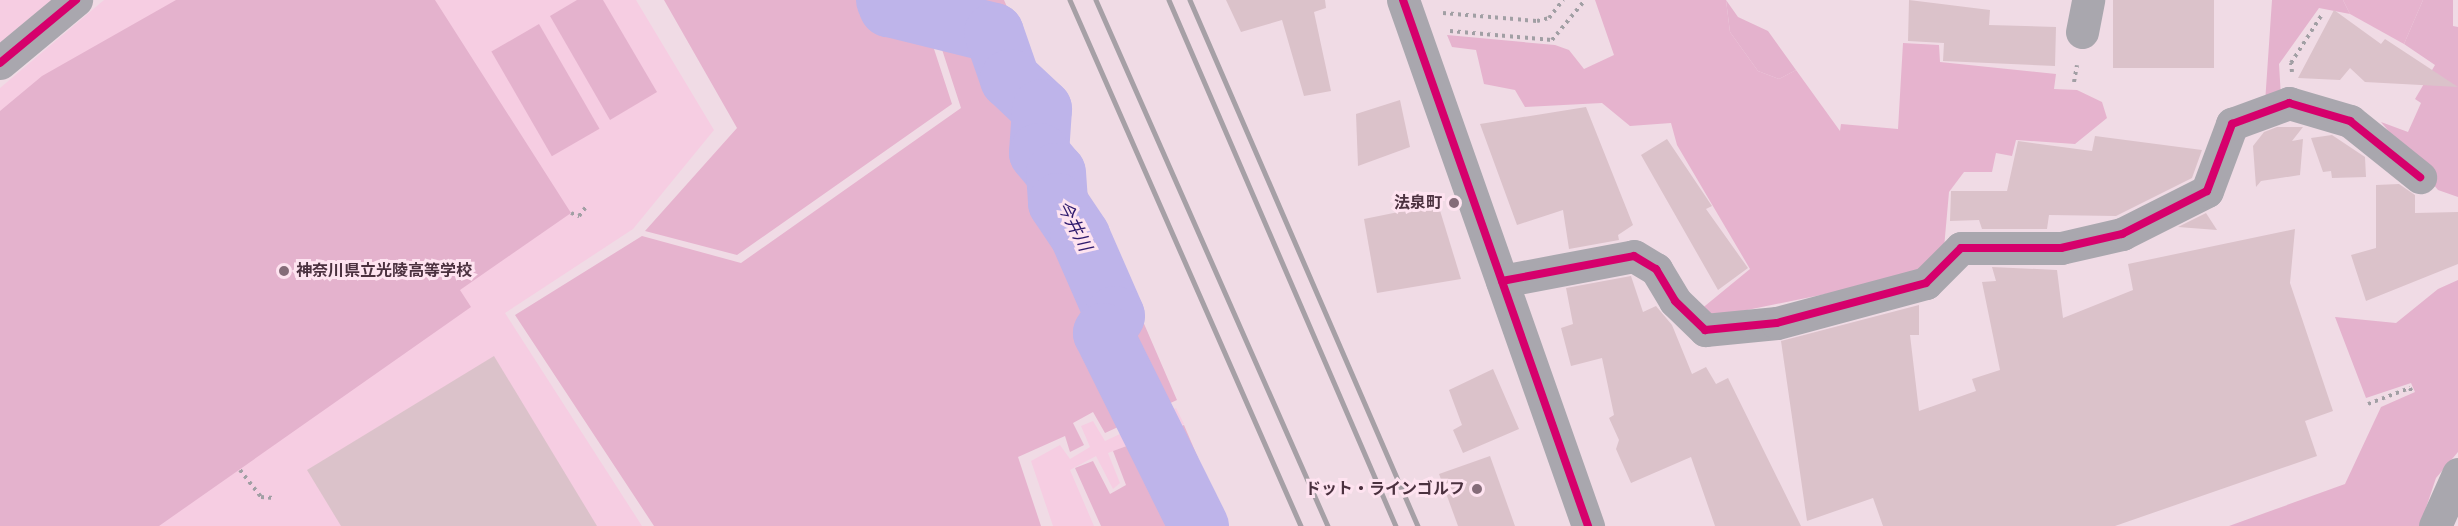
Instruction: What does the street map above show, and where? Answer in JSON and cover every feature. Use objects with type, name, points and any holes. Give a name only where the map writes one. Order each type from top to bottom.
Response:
[{"type":"street","points":[[1403,0],[1425,30],[1502,281],[1588,526]]},
{"type":"street","points":[[2082,32],[2088,0]]},
{"type":"street","points":[[0,63],[67,3]]},
{"type":"street","points":[[1502,281],[1634,256],[1656,270],[1675,301],[1705,330],[1778,323],[1926,283],[1961,248],[2061,248],[2122,234],[2207,191],[2232,124],[2293,104],[2350,121],[2420,177]]},
{"type":"street","points":[[2435,526],[2458,474]]},
{"type":"path","points":[[1563,0],[1548,18],[1537,21],[1432,12],[1425,30],[1552,40],[1585,0]]},
{"type":"path","points":[[2293,104],[2291,63],[2323,13]]},
{"type":"path","points":[[571,213],[579,216],[586,207]]},
{"type":"path","points":[[2368,404],[2410,388],[2412,393]]},
{"type":"path","points":[[240,470],[261,497],[274,498]]},
{"type":"shaded area","points":[[0,0],[57,0],[0,43]]},
{"type":"shaded area","name":"神奈川県立光陵高等学校","points":[[104,0],[636,0],[714,130],[633,229],[505,313],[642,526],[0,526],[0,88]]},
{"type":"shaded area","name":"神奈川県立光陵高等学校","points":[[176,0],[435,0],[571,213],[460,290],[471,307],[159,526],[0,526],[0,111],[42,76]]},
{"type":"shaded area","points":[[577,0],[603,0],[657,92],[610,120],[550,16]]},
{"type":"shaded area","points":[[664,0],[918,0],[952,104],[737,255],[645,231],[737,128]]},
{"type":"shaded area","points":[[926,0],[1004,0],[1177,400],[1105,433],[1093,412],[1073,423],[1084,445],[1070,452],[1065,436],[1018,457],[1041,526],[654,526],[515,315],[642,236],[741,263],[961,108]]},
{"type":"shaded area","points":[[1595,0],[1726,0],[1730,32],[1758,71],[1779,79],[1796,70],[1840,131],[1841,124],[1898,129],[1903,43],[1939,45],[1940,62],[2056,74],[2054,89],[2077,90],[2102,102],[2107,118],[2075,144],[2016,140],[2012,156],[1996,153],[1992,172],[1964,172],[1949,192],[1944,248],[1932,263],[1894,280],[1713,317],[1700,310],[1750,269],[1677,145],[1671,123],[1630,126],[1602,103],[1525,107],[1515,90],[1484,84],[1476,50],[1452,47],[1447,35],[1555,45],[1569,50],[1584,69],[1614,55]]},
{"type":"shaded area","points":[[1726,0],[1738,17],[1768,31],[1796,70],[1779,79],[1758,71],[1730,32]]},
{"type":"shaded area","points":[[2272,0],[2343,0],[2350,14],[2319,8],[2279,64],[2281,97],[2265,103]]},
{"type":"shaded area","points":[[2343,0],[2423,0],[2404,44],[2350,14]]},
{"type":"shaded area","points":[[2423,0],[2453,0],[2453,26],[2458,27],[2458,197],[2438,190],[2381,122],[2408,132],[2421,103],[2415,99],[2435,65],[2404,44]]},
{"type":"shaded area","points":[[539,24],[600,129],[552,156],[491,52]]},
{"type":"shaded area","points":[[2458,280],[2458,452],[2436,478],[2420,526],[2229,526],[2345,484],[2381,407],[2415,392],[2411,383],[2366,398],[2335,317],[2396,323],[2438,289]]},
{"type":"shaded area","points":[[1176,408],[1184,424],[1108,453],[1120,483],[1113,489],[1096,456],[1070,470],[1094,526],[1053,526],[1031,461],[1060,445],[1070,459],[1090,447],[1081,426],[1093,421],[1105,441]]},
{"type":"shaded area","points":[[1184,425],[1227,526],[1101,526],[1075,468],[1093,461],[1110,494],[1126,485],[1113,451]]},
{"type":"building","points":[[1226,0],[1325,0],[1326,8],[1314,12],[1331,91],[1304,96],[1282,20],[1241,32]]},
{"type":"building","points":[[1909,0],[1990,10],[1989,25],[2056,27],[2055,66],[1943,61],[1944,43],[1908,41]]},
{"type":"building","points":[[2113,0],[2214,0],[2214,68],[2113,68]]},
{"type":"building","points":[[2334,10],[2381,44],[2385,39],[2458,87],[2365,82],[2350,68],[2340,80],[2298,78]]},
{"type":"building","points":[[1400,100],[1410,147],[1358,166],[1356,114]]},
{"type":"building","points":[[1586,107],[1633,225],[1618,235],[1619,240],[1569,249],[1563,210],[1517,225],[1480,124]]},
{"type":"building","points":[[2277,127],[2303,127],[2292,141],[2303,139],[2300,175],[2261,181],[2256,187],[2253,146],[2264,132]]},
{"type":"building","points":[[2332,135],[2365,157],[2366,177],[2332,178],[2331,171],[2323,172],[2311,138]]},
{"type":"building","points":[[2095,136],[2202,150],[2192,178],[2116,216],[2049,215],[2047,229],[1982,229],[1979,220],[1950,221],[1951,191],[2007,191],[2018,141],[2092,151]]},
{"type":"building","points":[[1667,139],[1712,206],[1706,209],[1748,268],[1718,290],[1641,155]]},
{"type":"building","points":[[2399,184],[2415,195],[2415,213],[2458,212],[2458,264],[2366,301],[2351,255],[2376,248],[2376,185]]},
{"type":"building","points":[[1438,204],[1461,279],[1377,293],[1364,219]]},
{"type":"building","points":[[2206,213],[2217,230],[2178,227]]},
{"type":"building","points":[[2295,229],[2290,283],[2333,411],[2305,421],[2317,456],[2115,526],[1883,526],[1873,498],[1807,521],[1781,341],[1919,305],[1919,335],[1910,335],[1919,411],[1976,391],[1972,379],[2000,370],[1982,282],[1996,281],[1992,267],[2057,270],[2063,318],[2133,290],[2128,264]]},
{"type":"building","points":[[1631,276],[1643,312],[1656,306],[1672,325],[1692,374],[1706,367],[1716,384],[1728,378],[1801,526],[1715,526],[1691,457],[1631,483],[1616,449],[1619,440],[1609,418],[1614,415],[1602,358],[1571,366],[1561,328],[1573,324],[1566,288]]},
{"type":"building","points":[[494,356],[597,526],[341,526],[307,470]]},
{"type":"building","points":[[1493,369],[1519,429],[1463,453],[1453,430],[1462,425],[1449,390]]},
{"type":"building","points":[[1490,456],[1515,526],[1458,526],[1439,474]]},
{"type":"waterway","name":"今井川","points":[[886,0],[889,7],[994,33],[1010,79],[1042,109],[1039,153],[1056,173],[1058,203],[1080,236],[1115,316],[1103,333],[1199,526]]},
{"type":"railway","points":[[1070,0],[1301,526]]},
{"type":"railway","points":[[1096,0],[1328,526]]},
{"type":"railway","points":[[1169,0],[1396,526]]},
{"type":"railway","points":[[1190,0],[1418,526]]},
{"type":"cycle path","points":[[0,63],[76,0]]},
{"type":"cycle path","points":[[1403,0],[1588,526]]},
{"type":"cycle path","points":[[1502,281],[1634,256],[1656,269],[1675,301],[1705,330],[1777,323],[1926,283],[1961,248],[2061,248],[2122,234],[2207,191],[2232,124],[2289,103],[2350,121],[2420,177]]},
{"type":"place","name":"法泉町","points":[[1454,203]]},
{"type":"place","name":"神奈川県立光陵高等学校","points":[[284,271]]},
{"type":"place","name":"ドット・ラインゴルフ","points":[[1477,489]]}]
